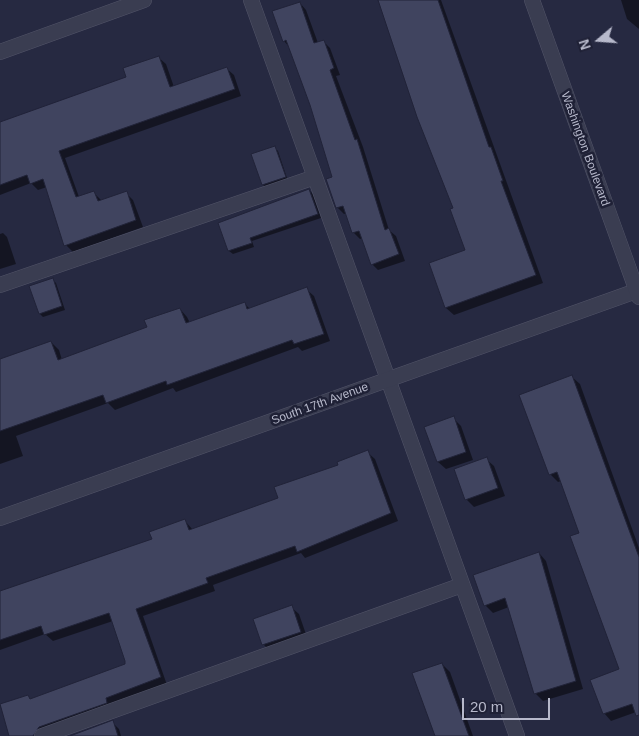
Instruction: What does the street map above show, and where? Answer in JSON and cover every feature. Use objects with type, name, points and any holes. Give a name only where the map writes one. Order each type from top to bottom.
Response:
[{"type":"street","points":[[0,52],[144,0]]},
{"type":"street","points":[[250,0],[517,736]]},
{"type":"street","name":"Washington Boulevard","points":[[532,0],[638,293]]},
{"type":"street","points":[[0,285],[315,176]]},
{"type":"street","name":"South 17th Avenue","points":[[0,518],[638,293]]},
{"type":"street","points":[[42,736],[462,585]]},
{"type":"building","points":[[378,0],[438,0],[536,275],[445,308],[429,263],[465,250],[450,209],[453,208],[417,117]]},
{"type":"building","points":[[300,2],[314,43],[324,40],[334,68],[330,70],[355,140],[357,139],[385,230],[389,228],[399,254],[371,265],[359,231],[352,233],[343,206],[336,208],[326,179],[332,177],[310,105],[286,40],[283,42],[272,11]]},
{"type":"building","points":[[159,56],[170,87],[227,67],[235,89],[59,151],[76,197],[94,191],[98,201],[127,191],[136,220],[64,246],[43,179],[30,184],[27,175],[0,185],[0,122],[126,77],[123,68]]},
{"type":"building","points":[[275,146],[286,177],[262,185],[251,154]]},
{"type":"building","points":[[309,189],[318,214],[250,238],[252,243],[228,251],[218,223]]},
{"type":"building","points":[[53,278],[62,306],[39,314],[29,286]]},
{"type":"building","points":[[307,287],[324,334],[294,344],[292,340],[167,385],[166,381],[106,403],[103,395],[0,431],[0,359],[51,341],[58,360],[147,327],[144,320],[180,308],[186,323],[245,302],[247,309]]},
{"type":"building","points":[[572,375],[639,557],[639,715],[636,716],[632,704],[603,714],[590,680],[619,669],[570,536],[579,533],[557,472],[549,475],[519,395]]},
{"type":"building","points":[[454,416],[466,452],[437,462],[424,427]]},
{"type":"building","points":[[368,450],[391,513],[297,552],[295,546],[206,578],[208,583],[136,609],[161,677],[106,698],[107,703],[39,727],[33,736],[9,736],[0,704],[28,695],[30,699],[125,664],[125,661],[109,613],[44,635],[41,626],[0,640],[0,591],[152,539],[149,532],[185,519],[189,530],[278,498],[274,487],[338,465],[337,462]]},
{"type":"building","points":[[487,457],[498,488],[465,500],[454,469]]},
{"type":"building","points":[[539,552],[576,681],[534,694],[505,598],[484,606],[473,575]]},
{"type":"building","points":[[292,605],[301,632],[262,645],[253,619]]},
{"type":"building","points":[[442,663],[469,736],[435,736],[412,673]]},
{"type":"building","points":[[113,720],[118,736],[70,736]]}]
